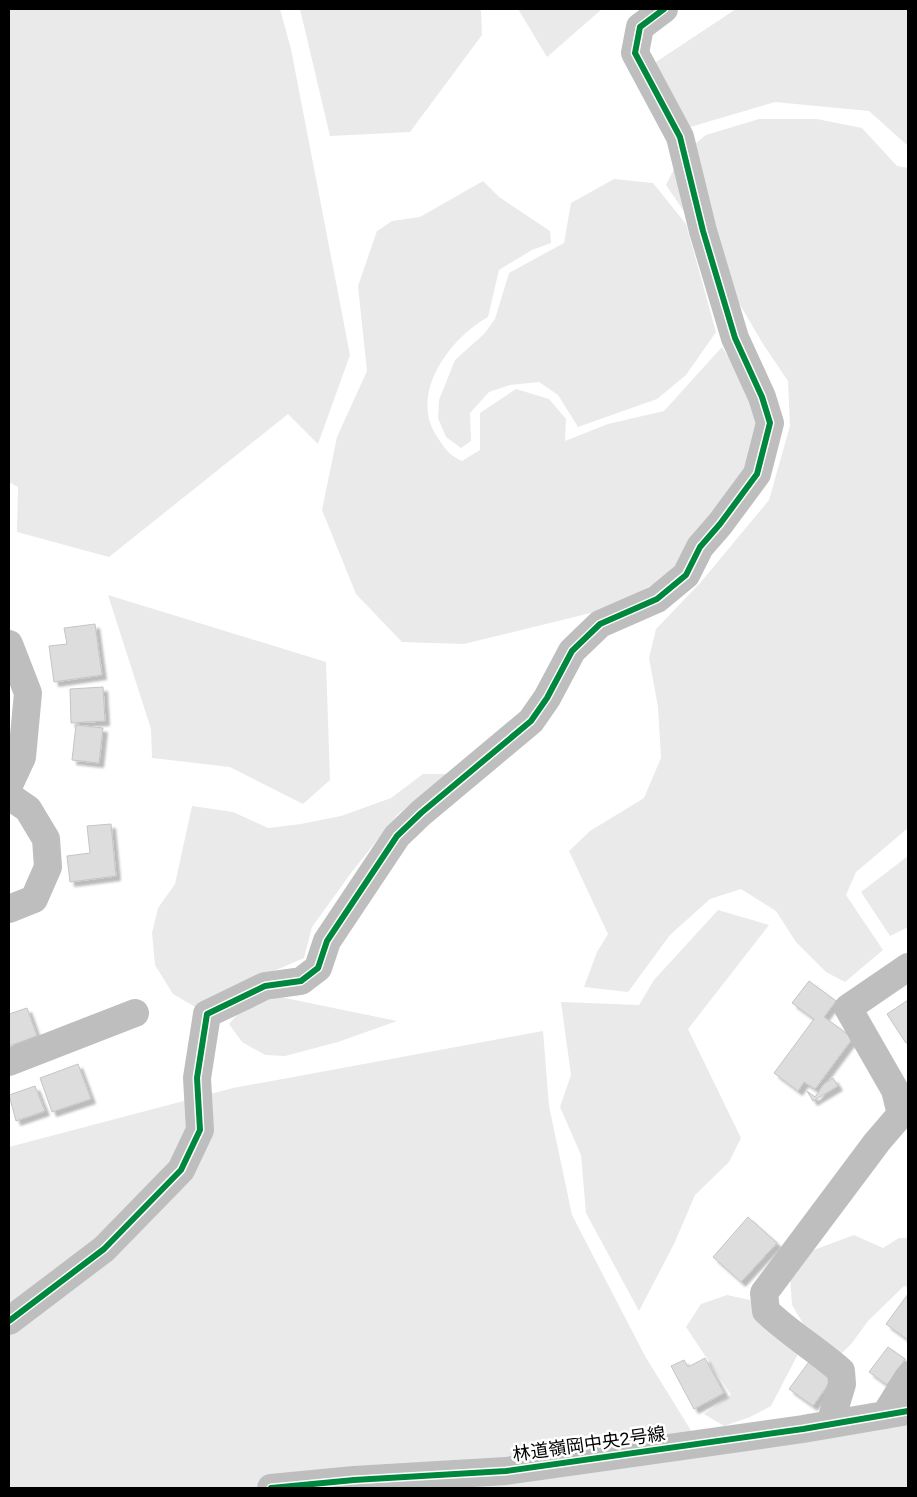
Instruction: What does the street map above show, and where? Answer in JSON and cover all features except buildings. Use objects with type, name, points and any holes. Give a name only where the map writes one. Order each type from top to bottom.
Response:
[{"type":"street","points":[[9,1321],[104,1249],[181,1170],[200,1130],[197,1078],[207,1014],[264,986],[301,981],[318,968],[327,941],[397,836],[421,813],[531,721],[548,698],[572,651],[600,624],[657,599],[686,575],[700,547],[720,524],[756,474],[770,423],[762,397],[735,338],[703,231],[680,137],[635,53],[640,27],[664,9]]},
{"type":"street","points":[[9,644],[28,693],[22,757],[9,785]]},
{"type":"street","points":[[9,796],[28,809],[46,839],[48,867],[34,899],[9,909]]},
{"type":"street","points":[[830,1424],[842,1384],[841,1371],[766,1312],[764,1293],[877,1142],[901,1114],[895,1090],[848,1008],[908,967]]},
{"type":"street","points":[[9,1062],[134,1013]]},
{"type":"street","points":[[897,1413],[908,1378]]},
{"type":"street","name":"林道嶺岡中央2号線","points":[[271,1488],[354,1480],[506,1471],[897,1413]]},
{"type":"shaded area","points":[[9,9],[280,9],[291,49],[350,355],[318,444],[288,414],[109,557],[17,532],[18,487],[9,482]]},
{"type":"shaded area","points":[[300,9],[481,9],[482,35],[410,132],[330,136]]},
{"type":"shaded area","points":[[518,9],[602,9],[547,57]]},
{"type":"shaded area","points":[[736,9],[908,9],[908,146],[869,111],[775,102],[687,128],[653,64]]},
{"type":"shaded area","points":[[759,119],[817,119],[862,128],[897,166],[908,168],[908,828],[856,872],[846,895],[883,950],[845,982],[826,972],[796,942],[776,911],[741,889],[710,899],[670,935],[628,992],[584,987],[597,952],[608,934],[569,851],[590,831],[644,798],[661,758],[658,707],[649,658],[656,629],[701,582],[769,500],[790,426],[788,381],[763,344],[692,223],[666,185],[681,155],[706,135]]},
{"type":"shaded area","points":[[614,179],[653,183],[686,224],[716,332],[686,375],[657,399],[578,427],[558,395],[539,382],[510,385],[489,392],[470,413],[471,441],[461,448],[446,437],[438,418],[439,400],[455,360],[484,334],[495,319],[509,273],[564,243],[571,203]]},
{"type":"shaded area","points":[[483,181],[499,197],[550,231],[551,243],[532,250],[499,270],[488,317],[474,326],[460,339],[447,353],[437,369],[430,386],[427,404],[430,421],[438,438],[451,454],[462,461],[480,450],[480,413],[516,389],[549,399],[566,419],[565,441],[608,424],[664,411],[722,347],[742,380],[760,420],[756,441],[737,486],[689,544],[668,577],[603,610],[464,644],[402,642],[356,594],[322,510],[337,437],[367,371],[358,286],[377,231],[392,221],[420,217]]},
{"type":"shaded area","points":[[108,595],[326,662],[330,780],[303,804],[230,767],[152,758],[151,729]]},
{"type":"shaded area","points":[[423,774],[448,774],[397,815],[351,873],[312,927],[304,958],[197,1008],[173,994],[155,965],[152,933],[158,908],[175,884],[192,806],[233,812],[268,828],[301,824],[341,816],[391,798]]},
{"type":"shaded area","points":[[908,856],[908,927],[890,936],[861,892]]},
{"type":"shaded area","points":[[718,910],[769,925],[688,1029],[741,1138],[729,1162],[695,1195],[674,1244],[639,1311],[586,1213],[581,1155],[560,1107],[571,1075],[561,1002],[639,1005],[654,980]]},
{"type":"shaded area","points":[[280,997],[397,1021],[338,1042],[285,1056],[265,1055],[242,1042],[229,1024],[245,1006]]},
{"type":"shaded area","points":[[543,1031],[549,1106],[572,1215],[645,1356],[703,1450],[908,1417],[908,1488],[9,1488],[9,1147],[233,1088]]},
{"type":"shaded area","points":[[854,1235],[883,1248],[899,1238],[908,1238],[908,1287],[904,1286],[868,1321],[852,1343],[839,1356],[807,1330],[792,1305],[790,1277],[811,1251]]},
{"type":"shaded area","points":[[727,1295],[750,1300],[799,1352],[771,1406],[750,1417],[724,1426],[704,1414],[731,1395],[686,1327],[701,1304]]},
{"type":"cycle path","points":[[9,1321],[104,1249],[181,1170],[200,1130],[197,1078],[207,1014],[265,986],[301,981],[318,968],[327,941],[397,836],[421,813],[531,721],[547,698],[572,651],[600,624],[657,599],[686,575],[700,547],[720,524],[757,474],[770,423],[762,397],[735,338],[703,231],[680,137],[635,53],[640,27],[664,9]]},
{"type":"cycle path","points":[[271,1488],[354,1480],[506,1471],[803,1429],[908,1411]]}]
